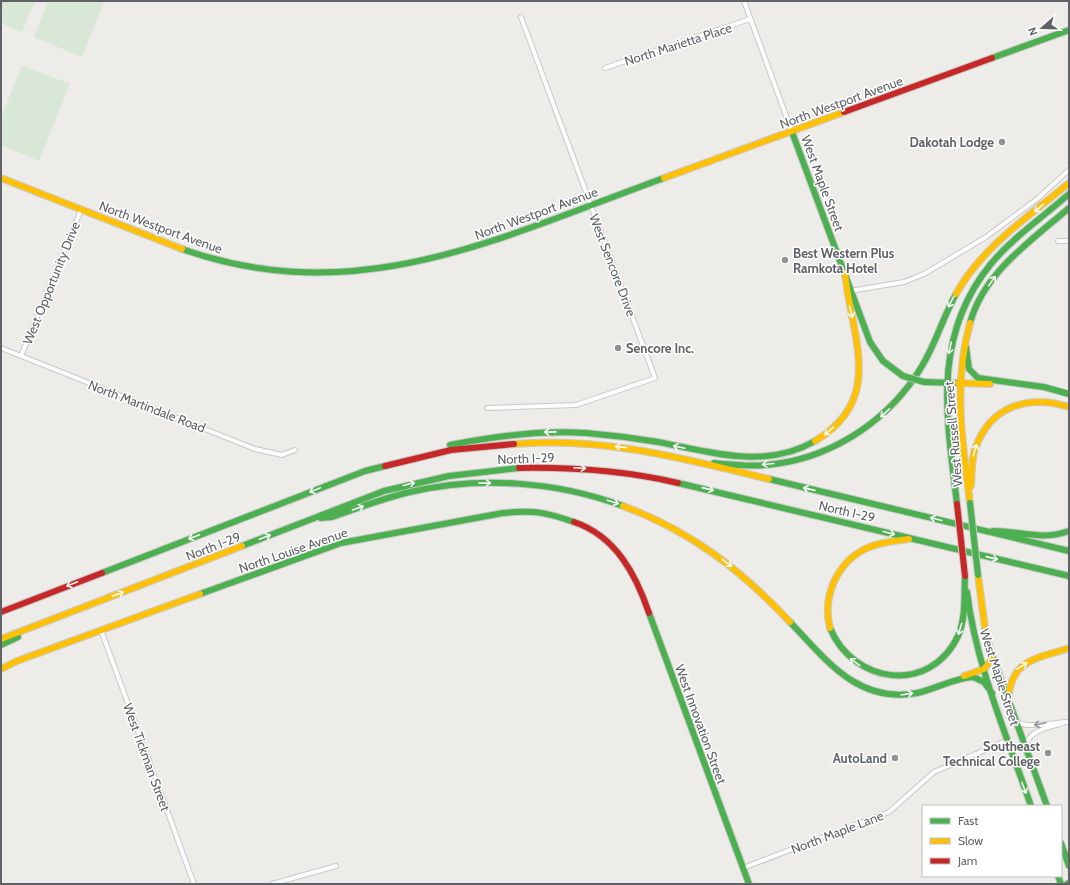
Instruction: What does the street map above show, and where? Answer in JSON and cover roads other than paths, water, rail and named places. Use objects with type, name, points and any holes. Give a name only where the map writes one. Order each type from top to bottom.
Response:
[{"type":"main road","name":"North Westport Avenue","points":[[1,178],[162,242],[221,261],[282,271],[338,274],[391,268],[442,258],[1069,30]]},
{"type":"main road","name":"West Maple Street","points":[[792,132],[844,273],[849,291]]},
{"type":"main road","points":[[674,456],[735,464],[758,465],[783,462],[830,449],[866,428],[890,408],[908,389],[926,359],[952,299],[976,264],[995,245],[1069,183]]},
{"type":"main road","name":"West Russell Street","points":[[965,576],[946,406],[946,383],[953,334],[960,314],[976,283],[989,266],[1010,243],[1069,194]]},
{"type":"main road","name":"West Russell Street","points":[[990,648],[984,622],[978,575],[958,383],[965,339],[978,306],[997,274],[1019,250],[1069,208]]},
{"type":"main road","points":[[849,291],[874,349],[888,366],[903,376],[924,382],[1034,385]]},
{"type":"main road","points":[[437,452],[446,446],[470,441],[518,434],[552,432],[618,436],[738,457],[771,457],[802,449],[823,437],[838,424],[849,408],[857,389],[860,372],[860,354],[849,291]]},
{"type":"main road","points":[[965,339],[968,368],[973,376],[982,379],[1034,385],[1069,394]]},
{"type":"main road","points":[[970,502],[974,450],[981,434],[991,421],[1006,409],[1032,400],[1052,401],[1069,407]]},
{"type":"main road","name":"North I-29","points":[[1,612],[348,477],[378,467],[437,452],[490,445],[559,442],[620,447],[674,456],[1069,551]]},
{"type":"main road","name":"North I-29","points":[[1,639],[384,491],[434,479],[499,469],[559,467],[627,472],[669,480],[1069,576]]},
{"type":"main road","points":[[307,521],[332,516],[390,497],[454,485],[516,483],[554,487],[592,495],[653,518],[705,546],[752,583],[833,665],[854,682],[866,689],[890,695],[907,695],[972,677],[985,683],[992,693]]},
{"type":"main road","name":"North Louise Avenue","points":[[1,669],[17,661],[341,543],[515,511],[546,512],[581,524],[609,544],[632,572]]},
{"type":"main road","points":[[985,531],[1003,530],[1034,537],[1052,536],[1069,530]]},
{"type":"main road","points":[[913,539],[879,544],[860,552],[839,571],[832,582],[828,604],[831,628],[843,652],[857,664],[873,672],[901,676],[927,669],[942,659],[953,645],[961,629],[964,612],[965,576]]},
{"type":"main road","name":"West Innovation Street","points":[[632,572],[645,599],[691,731],[749,884]]},
{"type":"main road","name":"West Maple Street","points":[[965,576],[971,624],[984,669],[1031,805]]},
{"type":"main road","points":[[1,608],[38,597]]},
{"type":"main road","points":[[1,645],[31,632],[43,624]]},
{"type":"main road","name":"West Maple Street","points":[[990,648],[1047,805]]},
{"type":"main road","points":[[924,690],[984,669],[991,662],[992,656],[990,648]]},
{"type":"main road","points":[[1008,700],[1009,683],[1018,668],[1034,660],[1069,648]]},
{"type":"main road","points":[[1062,846],[1069,866]]},
{"type":"street","name":"West Maple Street","points":[[744,1],[792,132]]},
{"type":"street","name":"West Sencore Drive","points":[[487,408],[576,405],[655,378],[521,17]]},
{"type":"street","name":"North Marietta Place","points":[[605,68],[750,20]]},
{"type":"street","points":[[849,291],[904,282],[924,274],[986,237],[1037,199],[1069,170]]},
{"type":"street","name":"West Opportunity Drive","points":[[21,356],[81,210]]},
{"type":"street","points":[[1058,241],[1069,241]]},
{"type":"street","name":"North Martindale Road","points":[[1,348],[255,449],[282,454],[295,450]]},
{"type":"street","name":"West Tickman Street","points":[[102,630],[194,884]]},
{"type":"street","points":[[1016,720],[1019,724],[1029,726],[1045,723],[1068,722]]},
{"type":"street","points":[[1025,747],[1027,740],[1033,734],[1068,722]]},
{"type":"street","name":"North Maple Lane","points":[[743,868],[884,815],[897,806],[934,772],[1008,740]]},
{"type":"street","points":[[272,884],[336,866]]},
{"type":"place","name":"Dakotah Lodge","points":[[1002,142]]},
{"type":"place","name":"Best Western Plus Ramkota Hotel","points":[[785,260]]},
{"type":"place","name":"Sencore Inc.","points":[[618,348]]},
{"type":"place","name":"Southeast Technical College","points":[[1048,753]]},
{"type":"place","name":"AutoLand","points":[[895,758]]}]
